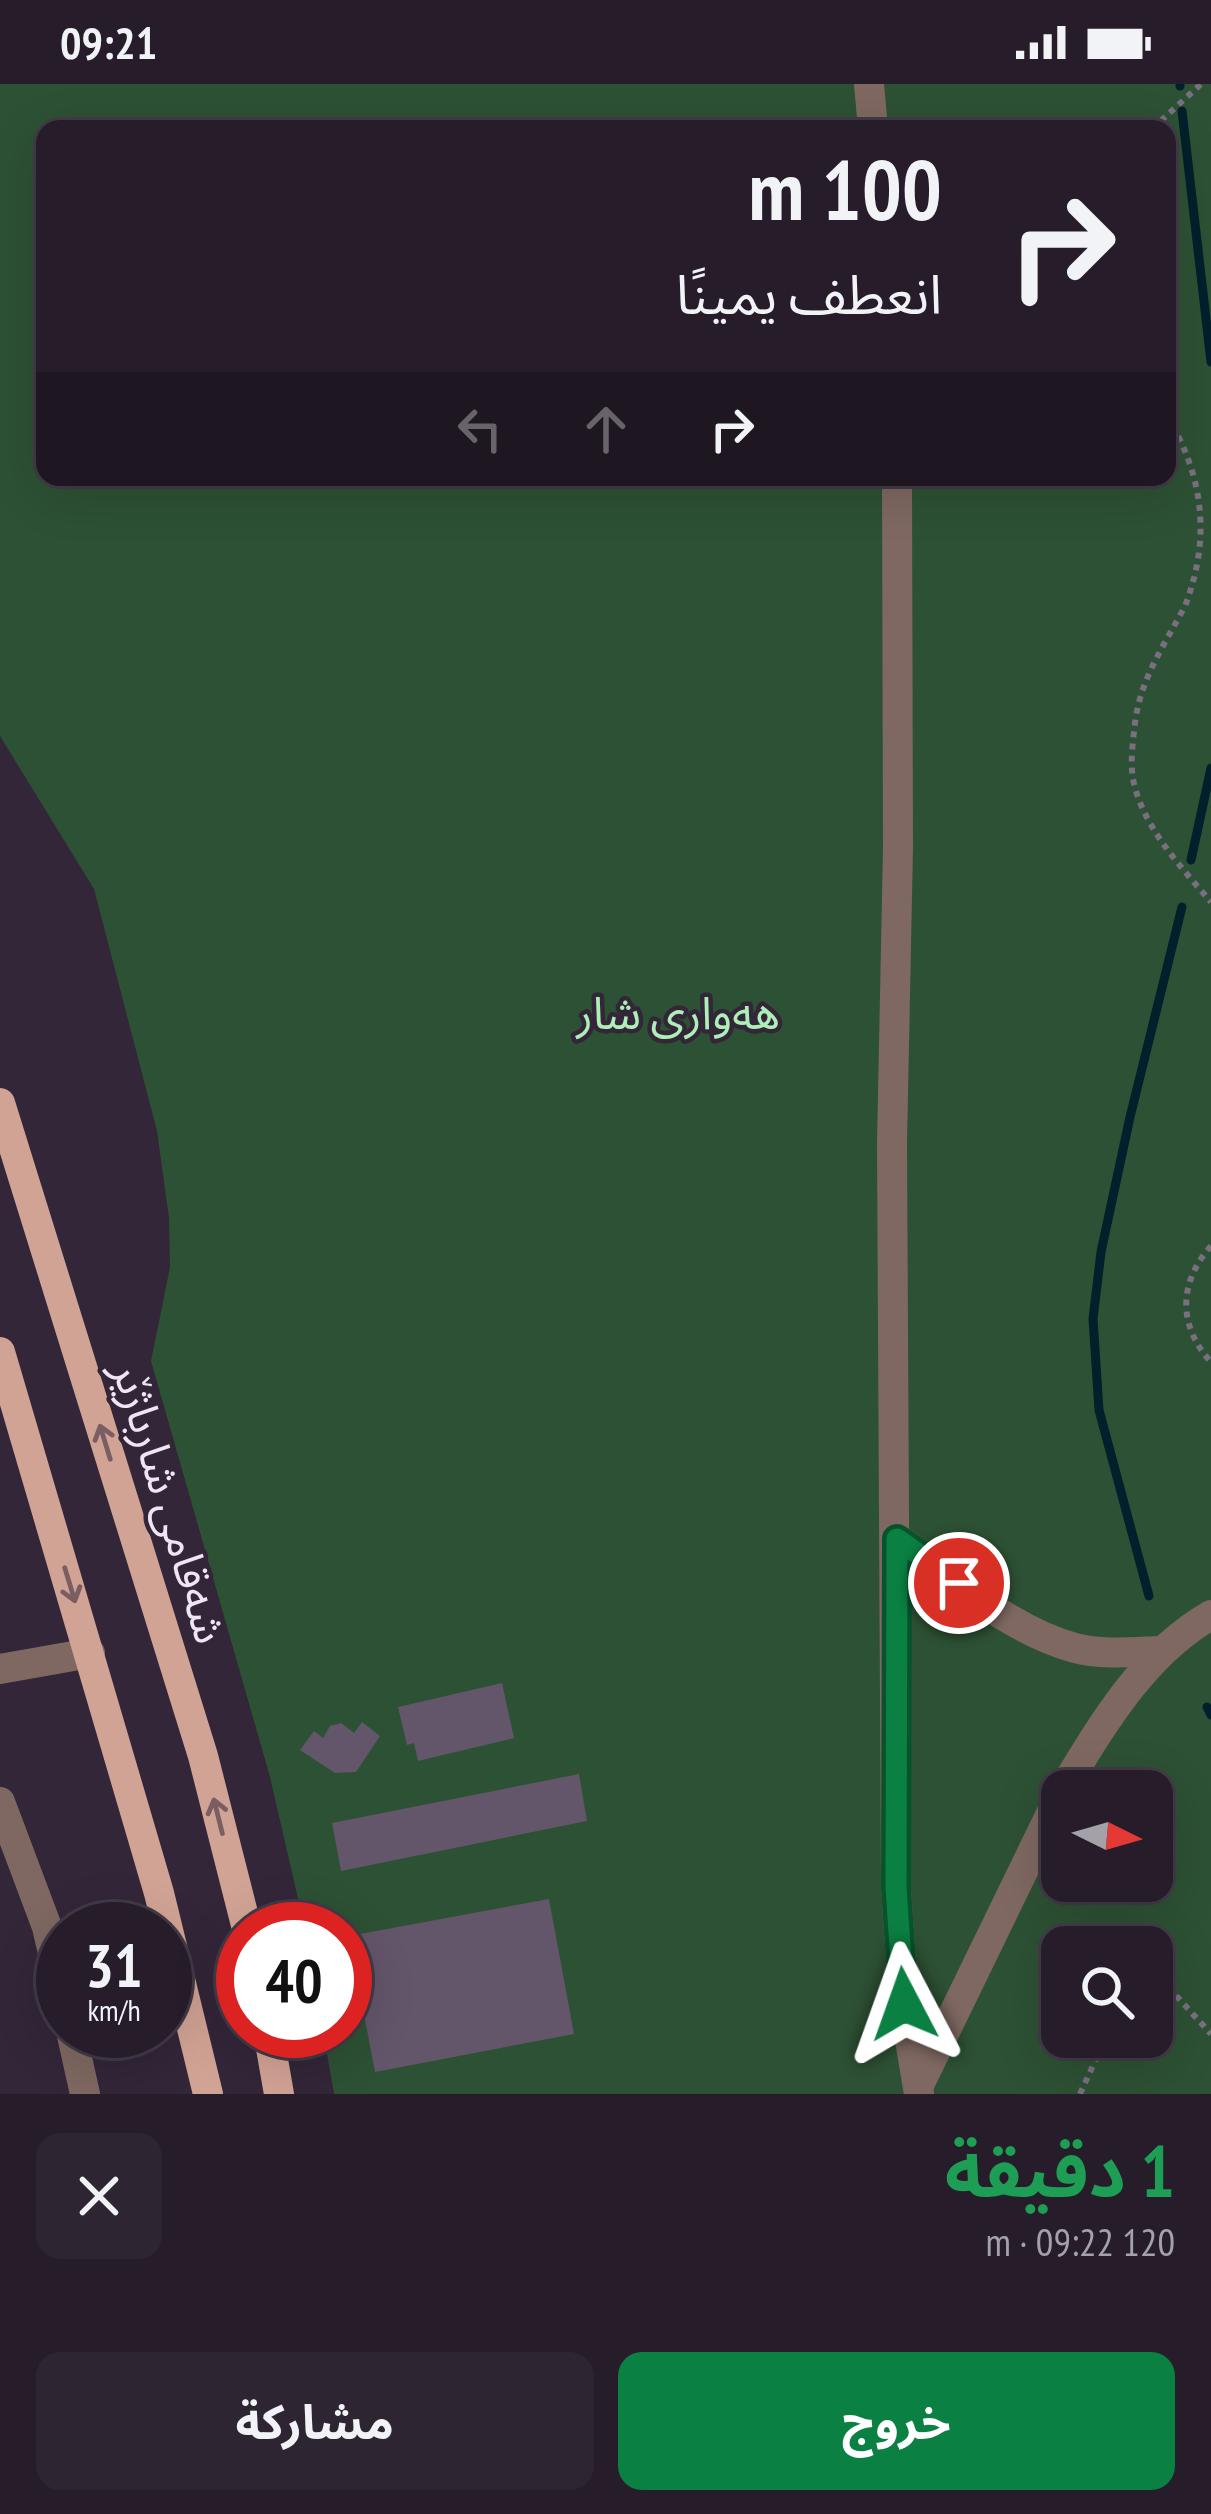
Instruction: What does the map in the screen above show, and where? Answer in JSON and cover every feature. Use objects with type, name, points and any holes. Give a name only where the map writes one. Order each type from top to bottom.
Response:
[{"type":"main road","name":"شەقامی شارباژێر","points":[[0,1103],[203,1756],[240,1902]]},
{"type":"main road","points":[[0,1352],[158,1893],[208,2094]]},
{"type":"main road","points":[[273,2058],[279,2094]]},
{"type":"street","points":[[869,84],[872,120]]},
{"type":"street","points":[[897,486],[898,847],[892,1144],[896,1888],[904,2004],[919,2090]]},
{"type":"street","points":[[897,1539],[1022,1627],[1051,1640],[1079,1649],[1160,1652]]},
{"type":"street","points":[[1075,1770],[1105,1722],[1160,1652],[1211,1615]]},
{"type":"street","points":[[0,1669],[90,1653]]},
{"type":"street","points":[[0,1802],[38,1902]]},
{"type":"street","points":[[919,2090],[1041,1835]]},
{"type":"street","points":[[77,2058],[85,2094]]},
{"type":"path","points":[[1163,120],[1201,84]]},
{"type":"path","points":[[1176,435],[1202,488],[1207,545],[1192,593],[1148,672],[1135,727],[1133,778],[1151,822],[1211,902]]},
{"type":"path","points":[[1211,1246],[1193,1269],[1185,1295],[1186,1322],[1196,1346],[1211,1362]]},
{"type":"path","points":[[1173,1992],[1211,2034]]},
{"type":"path","points":[[1080,2094],[1096,2058]]},
{"type":"green space","name":"هەواری شار","points":[[0,84],[1211,84],[1211,2094],[334,2094],[328,2058],[372,2058],[372,1902],[299,1902],[270,1777],[151,1361],[170,1267],[169,1218],[157,1131],[94,889],[0,736]]},
{"type":"building","points":[[502,1683],[514,1738],[418,1761],[414,1743],[407,1745],[398,1707]]},
{"type":"building","points":[[362,1722],[380,1736],[356,1772],[335,1773],[300,1750],[314,1731],[323,1738],[330,1726],[341,1723],[354,1733]]},
{"type":"building","points":[[579,1774],[587,1821],[341,1871],[332,1823]]},
{"type":"building","points":[[549,1899],[574,2034],[375,2072],[372,1932]]},
{"type":"waterway","points":[[1182,111],[1211,362]]},
{"type":"waterway","points":[[1191,860],[1211,768]]},
{"type":"waterway","points":[[1149,1596],[1099,1410],[1093,1319],[1101,1252],[1130,1117],[1182,907]]},
{"type":"waterway","points":[[1207,1707],[1211,1715]]},
{"type":"route","points":[[904,2004],[896,1888],[897,1539],[959,1583]]}]
